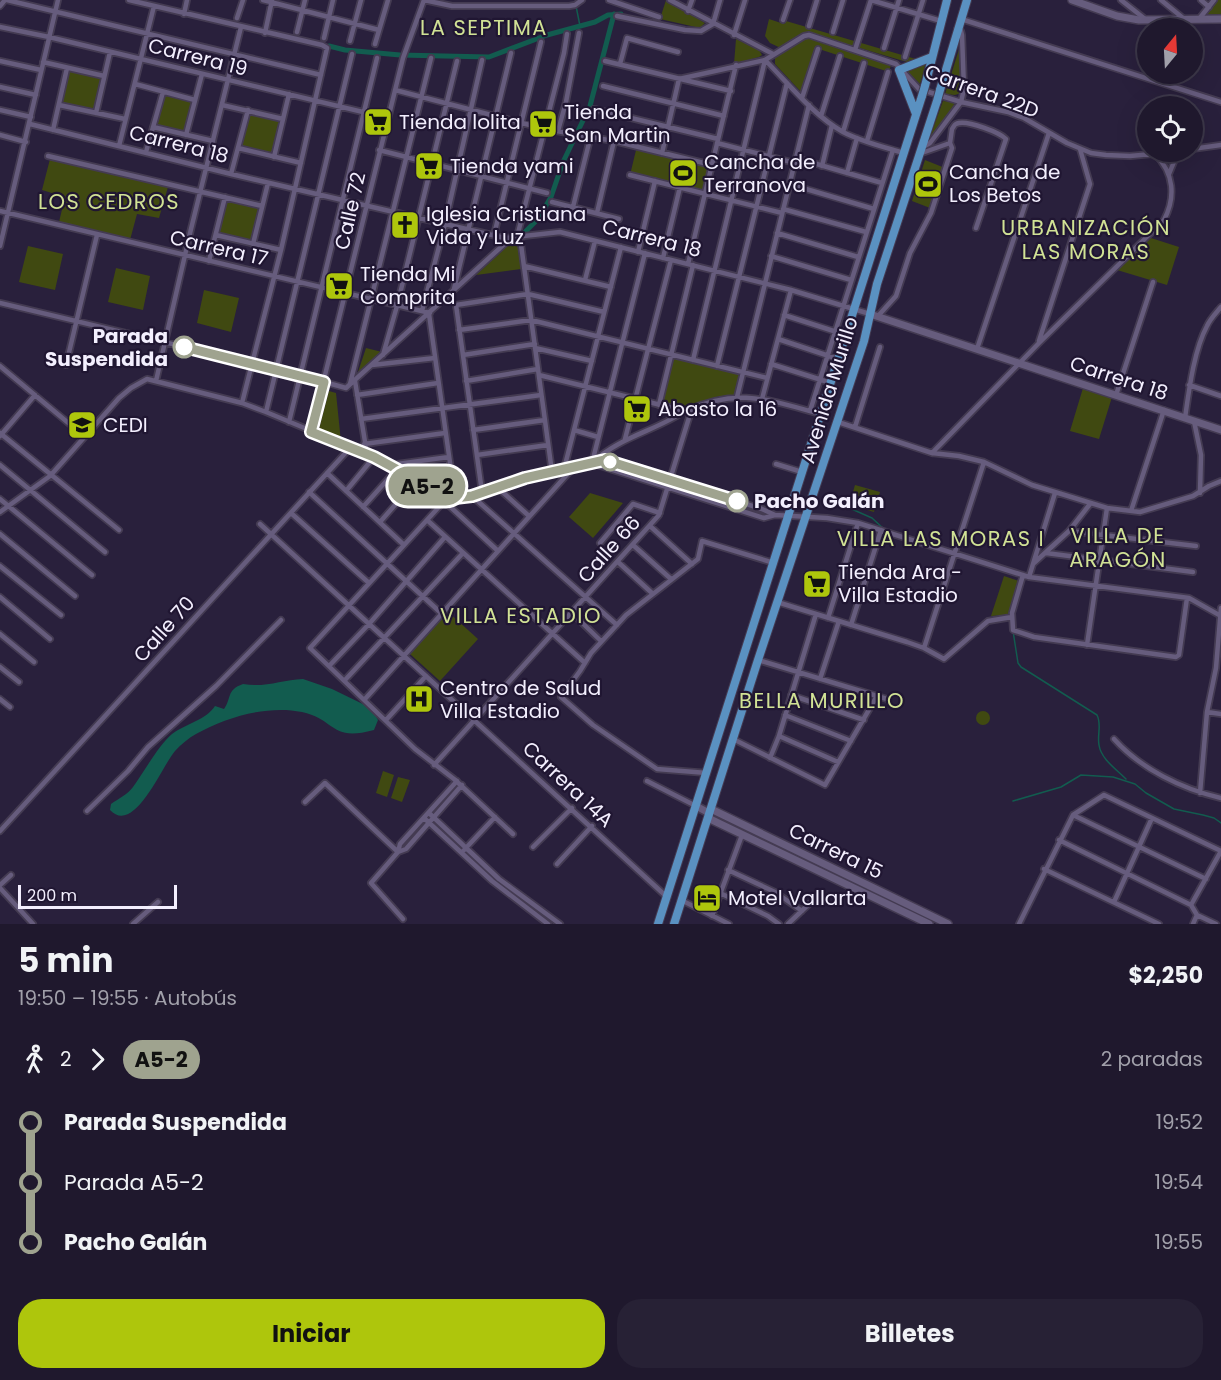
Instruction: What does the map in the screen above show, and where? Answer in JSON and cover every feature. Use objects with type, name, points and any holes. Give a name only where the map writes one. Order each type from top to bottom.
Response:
[{"type":"main road","name":"Avenida Murillo","points":[[658,924],[922,96],[947,0]]},
{"type":"main road","name":"Avenida Murillo","points":[[674,924],[777,602],[874,315],[920,151],[967,0]]},
{"type":"main road","points":[[1072,0],[1117,16],[1137,19]]},
{"type":"main road","points":[[1203,19],[1221,19]]},
{"type":"main road","points":[[916,114],[900,75],[901,68],[932,57]]},
{"type":"main road","name":"Carrera 18","points":[[874,315],[1221,430]]},
{"type":"main road","name":"Carrera 15","points":[[696,806],[709,813]]},
{"type":"main road","name":"Carrera 15","points":[[709,813],[713,810],[829,866],[930,921]]},
{"type":"main road","name":"Carrera 15","points":[[709,813],[710,819],[825,874],[930,921],[948,924]]},
{"type":"main road","points":[[825,874],[829,866]]},
{"type":"street","points":[[0,6],[6,0],[321,75]]},
{"type":"street","points":[[0,246],[58,0]]},
{"type":"street","points":[[129,0],[327,48],[281,250],[242,403]]},
{"type":"street","points":[[184,14],[188,0]]},
{"type":"street","points":[[237,18],[243,0]]},
{"type":"street","points":[[263,0],[379,30]]},
{"type":"street","points":[[297,32],[305,0]]},
{"type":"street","points":[[324,38],[333,0]]},
{"type":"street","points":[[350,41],[361,0]]},
{"type":"street","points":[[375,44],[388,0]]},
{"type":"street","points":[[424,0],[452,6],[508,3],[568,6],[580,1]]},
{"type":"street","name":"Calle 72","points":[[311,432],[403,58],[424,0]]},
{"type":"street","points":[[609,0],[659,17]]},
{"type":"street","points":[[670,0],[773,54]]},
{"type":"street","points":[[688,11],[692,0]]},
{"type":"street","points":[[617,16],[701,31],[712,24],[720,0]]},
{"type":"street","points":[[734,35],[745,0]]},
{"type":"street","points":[[783,20],[789,0]]},
{"type":"street","points":[[809,26],[817,0]]},
{"type":"street","points":[[833,32],[843,0]]},
{"type":"street","points":[[855,51],[872,0],[941,21]]},
{"type":"street","points":[[884,48],[899,0]]},
{"type":"street","points":[[905,57],[923,0]]},
{"type":"street","points":[[1092,8],[1098,0]]},
{"type":"street","points":[[1120,0],[1144,18]]},
{"type":"street","points":[[1161,0],[1183,18]]},
{"type":"street","points":[[1201,0],[1209,7]]},
{"type":"street","points":[[1200,18],[1214,0]]},
{"type":"street","points":[[265,33],[272,1]]},
{"type":"street","points":[[118,146],[154,6]]},
{"type":"street","points":[[961,19],[1221,102]]},
{"type":"street","name":"Carrera 19","points":[[0,27],[388,118]]},
{"type":"street","points":[[156,381],[241,27]]},
{"type":"street","points":[[920,151],[930,143],[961,102],[964,89],[962,46],[961,31],[957,29]]},
{"type":"street","points":[[558,130],[566,102],[579,33]]},
{"type":"street","points":[[552,472],[524,266],[516,237],[545,129],[567,34]]},
{"type":"street","name":"Carrera 22D","points":[[679,79],[765,60],[809,35],[896,64],[919,88],[961,102],[1008,112],[1024,118],[1080,149],[1106,155],[1137,154]]},
{"type":"street","points":[[620,64],[627,38],[678,52]]},
{"type":"street","points":[[494,235],[541,42]]},
{"type":"street","points":[[802,98],[818,49]]},
{"type":"street","points":[[96,113],[110,52]]},
{"type":"street","points":[[454,291],[511,53]]},
{"type":"street","points":[[266,412],[352,54]]},
{"type":"street","points":[[821,116],[840,56]]},
{"type":"street","points":[[289,422],[377,58]]},
{"type":"street","points":[[367,454],[357,395],[351,384],[431,58]]},
{"type":"street","points":[[422,311],[445,224],[482,60]]},
{"type":"street","points":[[765,60],[832,125],[856,138],[904,153]]},
{"type":"street","points":[[693,360],[765,60]]},
{"type":"street","points":[[0,61],[42,70]]},
{"type":"street","points":[[383,356],[457,61]]},
{"type":"street","points":[[605,61],[730,92]]},
{"type":"street","points":[[44,62],[104,76]]},
{"type":"street","points":[[843,132],[864,63]]},
{"type":"street","points":[[659,405],[705,193],[736,65]]},
{"type":"street","points":[[53,130],[67,68]]},
{"type":"street","points":[[867,141],[888,72]]},
{"type":"street","points":[[186,135],[202,74]]},
{"type":"street","points":[[662,153],[679,79]]},
{"type":"street","points":[[717,366],[787,83]]},
{"type":"street","points":[[135,84],[195,100]]},
{"type":"street","points":[[603,86],[724,116]]},
{"type":"street","points":[[0,87],[36,95]]},
{"type":"street","points":[[395,90],[545,129],[591,135],[712,165]]},
{"type":"street","points":[[146,152],[163,92]]},
{"type":"street","points":[[274,157],[289,94]]},
{"type":"street","points":[[58,105],[125,119]]},
{"type":"street","points":[[222,105],[283,118]]},
{"type":"street","points":[[737,397],[809,105]]},
{"type":"street","points":[[594,109],[668,127],[744,150],[822,166],[882,183]]},
{"type":"street","points":[[0,110],[31,117]]},
{"type":"street","points":[[231,174],[248,110]]},
{"type":"street","points":[[874,315],[896,296],[910,253],[931,213],[952,148],[950,144],[954,126],[965,123],[998,133],[1006,139],[976,228]]},
{"type":"street","name":"Carrera 18","points":[[30,124],[268,183],[494,235],[516,237],[560,232],[791,290],[874,315]]},
{"type":"street","points":[[822,166],[832,125]]},
{"type":"street","points":[[153,127],[213,141]]},
{"type":"street","points":[[977,349],[1049,133]]},
{"type":"street","points":[[0,135],[26,142]]},
{"type":"street","points":[[573,207],[591,135]]},
{"type":"street","points":[[847,173],[856,138]]},
{"type":"street","points":[[597,213],[614,141]]},
{"type":"street","points":[[920,151],[950,144]]},
{"type":"street","points":[[1203,147],[1221,145]]},
{"type":"street","points":[[238,148],[301,163]]},
{"type":"street","points":[[1038,343],[1090,184],[1080,149]]},
{"type":"street","points":[[380,150],[547,193]]},
{"type":"street","points":[[810,411],[893,150]]},
{"type":"street","points":[[48,156],[262,206]]},
{"type":"street","points":[[932,453],[1038,343],[1164,220],[1172,198],[1169,174],[1162,162]]},
{"type":"street","points":[[1169,174],[1173,162]]},
{"type":"street","points":[[630,175],[866,232]]},
{"type":"street","points":[[638,252],[655,181]]},
{"type":"street","points":[[253,244],[268,183]]},
{"type":"street","points":[[789,184],[874,209]]},
{"type":"street","points":[[663,258],[680,187]]},
{"type":"street","points":[[209,261],[225,197]]},
{"type":"street","points":[[552,202],[619,219]]},
{"type":"street","name":"Carrera 17","points":[[0,211],[430,313]]},
{"type":"street","points":[[777,233],[858,256]]},
{"type":"street","points":[[66,364],[97,235]]},
{"type":"street","points":[[216,235],[281,250]]},
{"type":"street","points":[[0,303],[324,382],[351,384],[516,237]]},
{"type":"street","points":[[585,280],[595,241]]},
{"type":"street","points":[[564,469],[621,248]]},
{"type":"street","points":[[591,464],[645,254]]},
{"type":"street","points":[[771,256],[851,280]]},
{"type":"street","points":[[625,439],[670,260]]},
{"type":"street","points":[[524,266],[611,287]]},
{"type":"street","points":[[1116,395],[1153,282]]},
{"type":"street","points":[[762,399],[791,290]]},
{"type":"street","points":[[482,492],[456,305],[528,294],[604,312]]},
{"type":"street","points":[[1185,418],[1189,385],[1204,333],[1220,309]]},
{"type":"street","points":[[430,313],[455,498]]},
{"type":"street","points":[[784,315],[846,334]]},
{"type":"street","points":[[459,330],[531,320],[767,378]]},
{"type":"street","points":[[778,339],[838,359]]},
{"type":"street","points":[[463,355],[535,346],[592,361]]},
{"type":"street","points":[[855,427],[880,347]]},
{"type":"street","points":[[372,366],[435,358]]},
{"type":"street","points":[[771,364],[831,383]]},
{"type":"street","points":[[0,366],[84,436]]},
{"type":"street","points":[[466,381],[538,369]]},
{"type":"street","points":[[539,375],[685,411]]},
{"type":"street","points":[[0,512],[50,476],[118,398],[131,387],[147,379],[242,403],[374,457],[446,499],[498,551]]},
{"type":"street","points":[[357,395],[438,383]]},
{"type":"street","points":[[1189,385],[1221,396]]},
{"type":"street","points":[[34,394],[1,435],[119,530]]},
{"type":"street","points":[[361,419],[541,394]]},
{"type":"street","points":[[591,464],[605,451],[625,439],[670,421],[692,408],[722,398],[762,399],[821,414]]},
{"type":"street","name":"Calle 66","points":[[434,765],[660,513],[692,408]]},
{"type":"street","points":[[1131,511],[1164,410]]},
{"type":"street","points":[[473,430],[545,420]]},
{"type":"street","points":[[1194,421],[1201,455],[1200,493]]},
{"type":"street","points":[[838,422],[932,453],[984,462],[1032,485],[1107,508],[1140,512],[1200,493],[1221,481]]},
{"type":"street","points":[[574,430],[598,437]]},
{"type":"street","points":[[364,444],[445,433]]},
{"type":"street","points":[[477,454],[548,445]]},
{"type":"street","name":"Calle 70","points":[[0,831],[350,448]]},
{"type":"street","points":[[346,490],[374,457]]},
{"type":"street","points":[[390,465],[449,457]]},
{"type":"street","points":[[513,834],[462,785],[434,765],[310,648],[446,499],[472,496],[525,478],[605,460],[775,515]]},
{"type":"street","points":[[924,648],[984,462]]},
{"type":"street","points":[[591,464],[764,518],[775,515],[858,523],[1029,577],[1187,598],[1206,606],[1221,616]]},
{"type":"street","points":[[776,464],[802,473]]},
{"type":"street","points":[[0,465],[105,552]]},
{"type":"street","points":[[365,699],[573,468]]},
{"type":"street","points":[[363,507],[397,469]]},
{"type":"street","points":[[327,473],[404,545]]},
{"type":"street","points":[[380,522],[417,480]]},
{"type":"street","points":[[496,487],[529,516]]},
{"type":"street","points":[[309,492],[441,613]]},
{"type":"street","points":[[1029,577],[1055,493]]},
{"type":"street","points":[[472,496],[617,625]]},
{"type":"street","points":[[0,499],[92,575]]},
{"type":"street","points":[[600,543],[633,504],[660,513]]},
{"type":"street","points":[[1032,565],[1069,531],[1090,504]]},
{"type":"street","points":[[1087,645],[1107,508]]},
{"type":"street","points":[[291,513],[369,583]]},
{"type":"street","points":[[427,520],[585,663]]},
{"type":"street","points":[[828,618],[858,523]]},
{"type":"street","name":"Carrera 14A","points":[[260,524],[667,897]]},
{"type":"street","points":[[650,526],[692,564]]},
{"type":"street","points":[[851,625],[881,530]]},
{"type":"street","points":[[1069,531],[1196,546]]},
{"type":"street","points":[[0,534],[75,596]]},
{"type":"street","points":[[330,665],[445,537]]},
{"type":"street","points":[[707,772],[657,769],[593,725],[561,697],[601,641],[700,556],[702,541],[774,563]]},
{"type":"street","points":[[633,545],[672,579]]},
{"type":"street","points":[[345,680],[463,553]]},
{"type":"street","points":[[1046,553],[1193,572]]},
{"type":"street","points":[[618,562],[653,594]]},
{"type":"street","points":[[0,566],[61,615]]},
{"type":"street","points":[[1023,575],[1012,617],[1013,630],[1034,637],[1170,657],[1179,655],[1187,598]]},
{"type":"street","points":[[0,597],[50,639]]},
{"type":"street","points":[[777,602],[924,648],[944,659],[988,621],[1012,617]]},
{"type":"street","points":[[1200,793],[1207,712],[1216,668],[1221,608]]},
{"type":"street","points":[[572,613],[601,641]]},
{"type":"street","points":[[770,758],[779,736],[816,614]]},
{"type":"street","points":[[87,811],[157,739],[216,686],[281,620]]},
{"type":"street","points":[[820,679],[839,621]]},
{"type":"street","points":[[0,634],[34,662]]},
{"type":"street","points":[[758,660],[887,699]]},
{"type":"street","points":[[0,667],[19,682]]},
{"type":"street","points":[[386,720],[426,676]]},
{"type":"street","points":[[791,695],[864,720]]},
{"type":"street","points":[[733,739],[825,785],[877,696]]},
{"type":"street","points":[[0,699],[10,707]]},
{"type":"street","points":[[1207,712],[1221,714]]},
{"type":"street","points":[[785,715],[851,741]]},
{"type":"street","points":[[779,736],[838,762]]},
{"type":"street","points":[[1113,739],[1143,764],[1180,785],[1221,798]]},
{"type":"street","points":[[403,919],[371,883],[398,852],[405,849],[457,781]]},
{"type":"street","points":[[647,781],[696,806]]},
{"type":"street","points":[[305,802],[325,783],[398,852]]},
{"type":"street","points":[[431,815],[462,785]]},
{"type":"street","points":[[1019,924],[1073,814],[1104,795],[1221,851],[1191,905]]},
{"type":"street","points":[[533,848],[572,808]]},
{"type":"street","points":[[1073,814],[1206,879]]},
{"type":"street","points":[[431,815],[499,879],[560,924]]},
{"type":"street","points":[[461,852],[495,817]]},
{"type":"street","points":[[1114,902],[1152,818]]},
{"type":"street","points":[[427,820],[492,881],[548,924]]},
{"type":"street","points":[[557,864],[592,826]]},
{"type":"street","points":[[712,916],[742,835]]},
{"type":"street","points":[[1059,840],[1191,905],[1197,915],[1216,924]]},
{"type":"street","points":[[1044,869],[1159,924]]},
{"type":"street","points":[[728,870],[775,892],[802,911]]},
{"type":"street","points":[[11,875],[0,887],[33,924]]},
{"type":"street","points":[[720,893],[768,916],[779,924]]},
{"type":"street","points":[[681,900],[729,924]]},
{"type":"street","points":[[133,924],[158,902]]},
{"type":"street","points":[[788,924],[809,904]]},
{"type":"street","points":[[1193,924],[1197,915]]},
{"type":"shaded area","points":[[666,0],[705,23],[700,28],[660,19]]},
{"type":"shaded area","points":[[1216,0],[1221,0],[1221,17],[1203,17]]},
{"type":"shaded area","points":[[769,19],[784,24],[786,21],[926,62],[920,84],[905,69],[917,65],[826,38],[818,41],[891,65],[889,72],[819,49],[802,93],[775,64],[775,58],[785,50],[770,43],[765,36]]},
{"type":"shaded area","points":[[736,39],[759,50],[762,55],[734,64]]},
{"type":"shaded area","points":[[961,43],[962,90],[961,93],[955,95],[945,94]]},
{"type":"shaded area","points":[[68,70],[102,78],[94,110],[61,103]]},
{"type":"shaded area","points":[[165,94],[192,100],[184,133],[157,126]]},
{"type":"shaded area","points":[[943,101],[956,102],[928,142]]},
{"type":"shaded area","points":[[248,112],[282,120],[274,154],[240,146]]},
{"type":"shaded area","name":"Cancha de Terranova","points":[[637,146],[712,165],[705,193],[630,175]]},
{"type":"shaded area","points":[[50,159],[168,187],[159,218],[137,214],[130,240],[59,222],[65,197],[42,190]]},
{"type":"shaded area","name":"Cancha de Los Betos","points":[[925,160],[945,168],[930,208],[912,201]]},
{"type":"shaded area","points":[[227,199],[261,207],[252,241],[219,234]]},
{"type":"shaded area","points":[[1151,238],[1179,247],[1167,285],[1117,270]]},
{"type":"shaded area","points":[[512,242],[517,242],[521,269],[476,275]]},
{"type":"shaded area","points":[[28,246],[63,254],[55,290],[19,282]]},
{"type":"shaded area","points":[[116,268],[150,276],[143,310],[108,302]]},
{"type":"shaded area","points":[[204,290],[239,298],[231,332],[197,323]]},
{"type":"shaded area","points":[[366,348],[382,352],[356,378]]},
{"type":"shaded area","points":[[670,358],[740,373],[735,395],[709,399],[685,409],[660,403]]},
{"type":"shaded area","points":[[1083,388],[1112,397],[1099,439],[1070,431]]},
{"type":"shaded area","points":[[329,391],[336,393],[341,442],[318,433]]},
{"type":"shaded area","points":[[604,463],[756,511],[756,512],[604,465]]},
{"type":"shaded area","points":[[855,485],[880,492],[874,512],[849,505]]},
{"type":"shaded area","points":[[590,493],[623,503],[593,538],[569,517]]},
{"type":"shaded area","points":[[1004,576],[1019,581],[1010,615],[991,616]]},
{"type":"shaded area","points":[[448,612],[478,639],[440,681],[410,654]]},
{"type":"shaded area","points":[[303,679],[332,689],[371,708],[378,720],[374,730],[360,733],[341,732],[313,716],[289,710],[261,711],[234,718],[196,734],[180,746],[138,807],[128,814],[119,816],[110,810],[111,804],[133,787],[156,752],[172,734],[206,715],[215,706],[224,709],[232,692],[238,686]]},
{"type":"shaded area","points":[[980,711],[986,711],[990,718],[986,725],[980,725],[976,721],[976,715]]},
{"type":"shaded area","points":[[383,771],[394,775],[387,797],[376,793]]},
{"type":"shaded area","points":[[398,777],[410,780],[402,802],[391,798]]},
{"type":"waterway","points":[[576,6],[580,26]]},
{"type":"waterway","points":[[520,237],[538,219],[551,197],[563,162],[590,106],[614,14]]},
{"type":"waterway","points":[[329,46],[345,50],[400,55],[489,57],[547,35],[595,22],[608,15],[621,14]]},
{"type":"waterway","points":[[763,509],[788,499]]},
{"type":"waterway","points":[[847,507],[872,518],[885,530]]},
{"type":"waterway","points":[[1013,631],[1018,663],[1021,667],[1097,715],[1100,750],[1110,764],[1126,779]]},
{"type":"waterway","points":[[1013,801],[1061,787],[1081,775],[1113,777],[1135,784],[1174,809],[1214,818],[1221,823]]},
{"type":"bus line","name":"A5-2","points":[[184,347],[324,382],[311,432],[374,457],[448,497],[464,498],[525,478],[605,460],[737,501]]},
{"type":"place","name":"Tienda lolita","points":[[378,122]]},
{"type":"place","name":"Tienda San Martin","points":[[543,124]]},
{"type":"place","name":"Tienda yami","points":[[429,166]]},
{"type":"place","name":"Cancha de Terranova","points":[[683,173]]},
{"type":"place","name":"Cancha de Los Betos","points":[[928,184]]},
{"type":"place","name":"Iglesia Cristiana Vida y Luz","points":[[405,225]]},
{"type":"place","name":"Tienda Mi Comprita","points":[[339,286]]},
{"type":"place","name":"Parada Suspendida","points":[[184,347]]},
{"type":"place","name":"Abasto la 16","points":[[637,409]]},
{"type":"place","name":"CEDI","points":[[82,425]]},
{"type":"place","name":"Pacho Galán","points":[[737,501]]},
{"type":"place","name":"Tienda Ara - Villa Estadio","points":[[817,584]]},
{"type":"place","name":"Centro de Salud Villa Estadio","points":[[419,699]]},
{"type":"place","name":"Motel Vallarta","points":[[707,898]]},
{"type":"district","name":"LA SEPTIMA","points":[[484,27]]},
{"type":"district","name":"LOS CEDROS","points":[[109,201]]},
{"type":"district","name":"URBANIZACIÓN LAS MORAS","points":[[1086,239]]},
{"type":"district","name":"VILLA LAS MORAS I","points":[[941,538]]},
{"type":"district","name":"VILLA DE ARAGÓN","points":[[1118,547]]},
{"type":"district","name":"VILLA ESTADIO","points":[[521,615]]},
{"type":"district","name":"BELLA MURILLO","points":[[822,700]]}]
